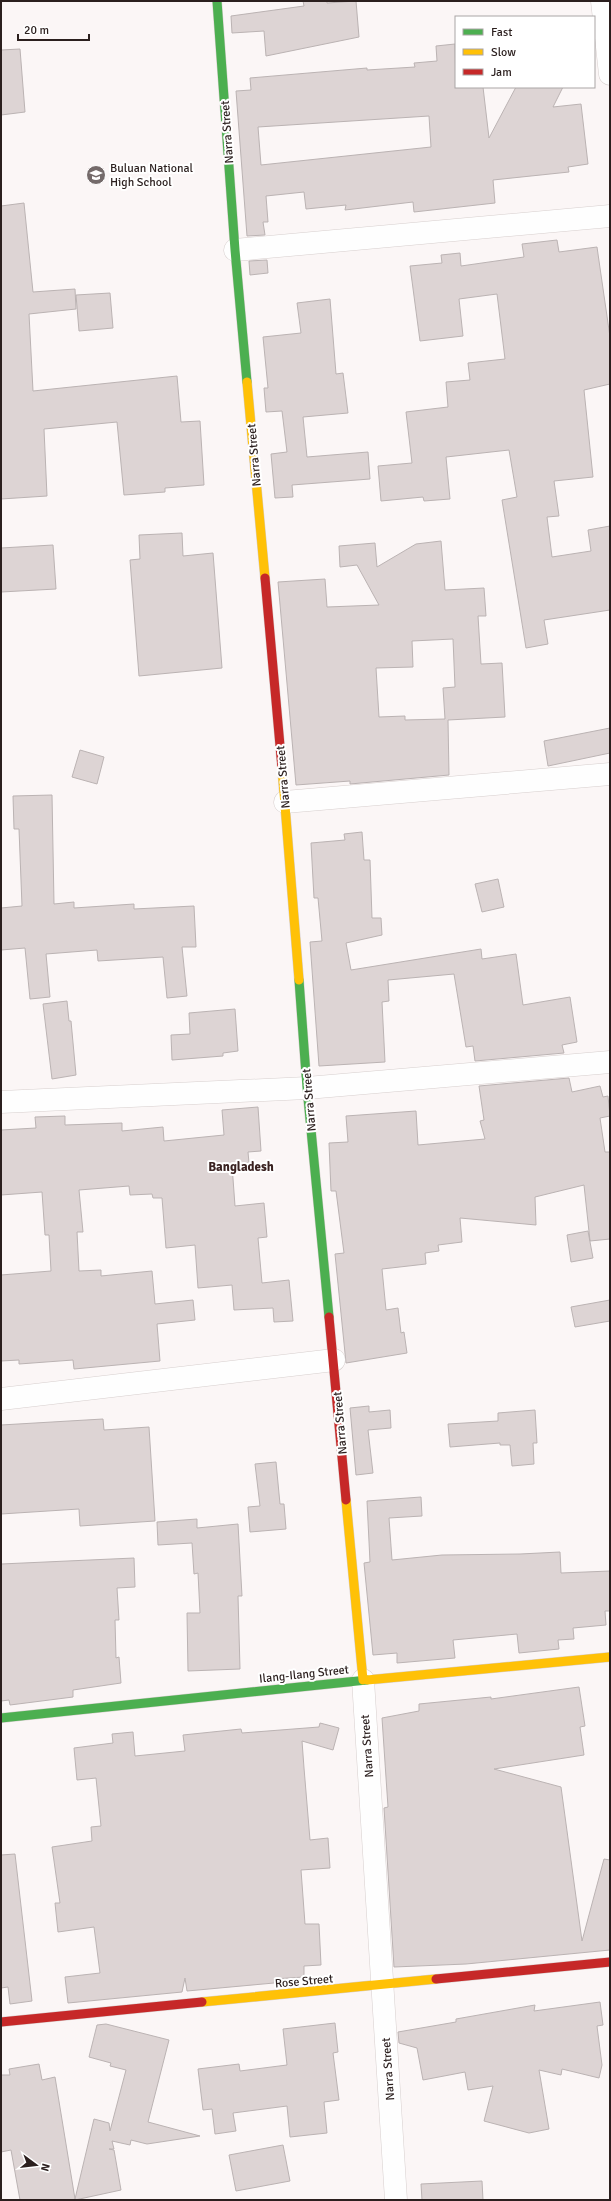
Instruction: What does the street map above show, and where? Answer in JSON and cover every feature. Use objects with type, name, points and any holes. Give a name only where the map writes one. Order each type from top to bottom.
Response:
[{"type":"street","name":"Narra Street","points":[[217,1],[236,250],[285,802],[307,1088],[334,1360],[363,1680],[396,2200]]},
{"type":"street","points":[[602,1],[610,74]]},
{"type":"street","points":[[236,250],[610,216]]},
{"type":"street","points":[[285,802],[610,774]]},
{"type":"street","points":[[1,1102],[307,1088],[610,1062]]},
{"type":"street","points":[[1,1399],[334,1360]]},
{"type":"street","name":"Ilang-Ilang Street","points":[[1,1718],[610,1656]]},
{"type":"street","name":"Rose Street","points":[[1,2022],[382,1986],[610,1962]]},
{"type":"building","points":[[303,1],[327,1],[327,3],[356,1],[359,37],[266,56],[264,31],[232,33],[231,16],[304,6]]},
{"type":"building","points":[[455,44],[455,88],[483,88],[489,138],[515,88],[562,88],[553,107],[581,104],[588,164],[568,167],[569,172],[493,180],[495,203],[414,212],[413,202],[345,210],[346,205],[306,209],[304,192],[266,196],[268,222],[263,222],[265,235],[247,236],[236,91],[251,90],[250,78],[367,68],[367,70],[415,67],[414,63],[437,61],[436,46]],"holes":[[[429,116],[431,147],[261,165],[258,127]]]},
{"type":"building","points":[[20,49],[25,112],[1,115],[1,50]]},
{"type":"building","points":[[24,203],[33,292],[75,289],[76,309],[29,314],[33,391],[177,376],[181,422],[200,421],[204,485],[165,488],[165,492],[124,495],[117,422],[44,429],[47,496],[1,499],[1,206]]},
{"type":"building","points":[[557,240],[559,252],[597,247],[610,337],[610,384],[584,390],[593,477],[554,481],[559,516],[547,517],[552,557],[591,551],[588,530],[610,526],[610,610],[544,620],[548,644],[526,648],[502,500],[517,497],[509,450],[446,457],[450,499],[424,501],[423,497],[381,501],[378,466],[412,463],[406,412],[448,407],[446,382],[470,380],[468,363],[505,359],[497,294],[459,299],[463,336],[420,341],[410,266],[442,263],[441,255],[460,253],[461,266],[524,257],[522,244]]},
{"type":"building","points":[[267,260],[268,273],[250,275],[249,261]]},
{"type":"building","points":[[110,293],[113,328],[79,331],[76,295]]},
{"type":"building","points":[[330,299],[336,374],[343,373],[348,413],[303,417],[307,457],[368,452],[370,479],[292,485],[293,497],[275,498],[271,454],[287,452],[282,411],[266,412],[264,388],[268,388],[263,337],[301,333],[297,303]]},
{"type":"building","points":[[182,533],[183,556],[213,553],[222,668],[139,676],[130,560],[140,559],[139,535]]},
{"type":"building","points":[[441,541],[445,590],[484,588],[486,616],[478,616],[481,664],[502,663],[505,717],[448,720],[449,775],[350,784],[350,781],[296,785],[278,582],[325,579],[327,607],[379,605],[357,565],[340,567],[339,546],[375,543],[377,567],[416,544]],"holes":[[[453,639],[455,687],[443,688],[445,719],[405,720],[405,716],[379,717],[376,668],[413,667],[412,641]]]},
{"type":"building","points":[[53,545],[56,589],[1,592],[1,548]]},
{"type":"building","points":[[610,728],[610,753],[548,766],[544,741]]},
{"type":"building","points":[[80,750],[104,757],[97,784],[72,777]]},
{"type":"building","points":[[52,795],[54,904],[74,902],[74,908],[134,904],[134,909],[194,906],[196,947],[182,947],[187,996],[167,998],[163,957],[98,961],[97,950],[46,954],[50,997],[30,999],[25,948],[1,950],[1,908],[22,906],[19,829],[14,829],[13,796]]},
{"type":"building","points":[[362,832],[364,860],[370,860],[372,918],[381,918],[382,935],[346,943],[351,970],[481,949],[482,959],[516,954],[523,1005],[570,997],[577,1042],[562,1045],[564,1053],[475,1061],[473,1046],[466,1047],[454,974],[388,980],[389,1001],[382,1002],[385,1062],[319,1066],[310,942],[322,941],[318,898],[314,898],[311,843],[345,840],[344,834]]},
{"type":"building","points":[[498,879],[504,907],[482,912],[475,884]]},
{"type":"building","points":[[67,1001],[69,1021],[71,1021],[76,1075],[52,1079],[43,1004]]},
{"type":"building","points":[[235,1009],[238,1051],[223,1053],[223,1056],[172,1060],[171,1035],[190,1034],[189,1013]]},
{"type":"building","points":[[569,1078],[572,1092],[600,1086],[603,1097],[608,1096],[610,1116],[600,1118],[605,1152],[610,1152],[610,1239],[590,1241],[584,1185],[535,1197],[536,1225],[460,1218],[462,1242],[438,1245],[439,1251],[425,1253],[426,1264],[382,1269],[386,1310],[398,1308],[401,1333],[404,1332],[407,1353],[346,1363],[335,1254],[344,1253],[336,1191],[331,1191],[329,1143],[348,1142],[346,1116],[416,1111],[418,1145],[485,1139],[480,1121],[484,1120],[479,1086]]},
{"type":"building","points":[[258,1107],[261,1151],[248,1152],[249,1163],[232,1165],[235,1206],[264,1203],[267,1237],[258,1238],[262,1283],[289,1280],[293,1321],[274,1322],[273,1308],[234,1310],[232,1285],[198,1288],[195,1245],[166,1248],[162,1198],[153,1198],[152,1194],[130,1195],[129,1186],[79,1190],[83,1232],[77,1232],[79,1271],[101,1270],[101,1276],[152,1271],[155,1304],[193,1300],[195,1320],[157,1324],[160,1361],[74,1369],[73,1360],[19,1364],[19,1360],[1,1361],[1,1275],[51,1271],[49,1235],[45,1235],[42,1192],[1,1195],[1,1130],[36,1128],[35,1117],[65,1116],[65,1125],[122,1123],[122,1131],[163,1127],[164,1141],[224,1135],[222,1110]]},
{"type":"building","points":[[588,1231],[593,1258],[571,1262],[567,1235]]},
{"type":"building","points":[[610,1300],[610,1321],[575,1327],[571,1307]]},
{"type":"building","points":[[369,1406],[369,1412],[390,1410],[391,1428],[368,1430],[373,1473],[356,1475],[350,1408]]},
{"type":"building","points":[[535,1410],[537,1443],[533,1443],[534,1464],[512,1466],[510,1445],[500,1445],[500,1443],[450,1447],[448,1424],[498,1421],[498,1413]]},
{"type":"building","points":[[103,1419],[104,1430],[149,1427],[155,1521],[80,1526],[79,1509],[1,1514],[1,1425]]},
{"type":"building","points":[[276,1462],[280,1504],[284,1504],[286,1529],[250,1532],[248,1507],[260,1506],[255,1464]]},
{"type":"building","points":[[421,1497],[422,1516],[389,1518],[392,1560],[442,1555],[560,1552],[561,1573],[610,1571],[610,1611],[605,1611],[606,1625],[573,1628],[574,1639],[558,1640],[559,1649],[519,1653],[517,1634],[453,1640],[455,1658],[397,1663],[397,1653],[373,1655],[364,1563],[370,1562],[367,1501]]},
{"type":"building","points":[[197,1519],[197,1528],[238,1524],[242,1596],[238,1596],[240,1669],[188,1671],[187,1613],[200,1613],[198,1573],[194,1574],[192,1543],[158,1545],[157,1522]]},
{"type":"building","points":[[134,1558],[135,1587],[117,1588],[119,1620],[115,1620],[116,1658],[119,1657],[121,1683],[73,1690],[73,1697],[10,1705],[9,1700],[1,1701],[1,1564]]},
{"type":"building","points":[[579,1687],[585,1726],[580,1727],[584,1755],[494,1769],[561,1787],[582,1941],[604,1859],[610,1860],[610,1950],[466,1964],[394,1967],[384,1808],[388,1807],[382,1718],[419,1711],[419,1704],[491,1697],[491,1699]]},
{"type":"building","points":[[320,1723],[339,1728],[333,1750],[302,1741],[310,1840],[328,1838],[330,1868],[301,1870],[305,1924],[319,1924],[321,1965],[304,1966],[304,1977],[274,1979],[274,1983],[187,1991],[185,1978],[182,1992],[68,2003],[65,1977],[100,1973],[94,1927],[58,1932],[55,1903],[60,1903],[52,1847],[92,1841],[91,1827],[101,1826],[96,1778],[77,1780],[74,1748],[113,1743],[112,1734],[133,1732],[135,1756],[185,1751],[183,1735],[241,1729],[242,1733],[319,1727]]},
{"type":"building","points":[[15,1854],[32,2001],[10,2004],[8,1987],[1,1988],[1,1855]]},
{"type":"building","points":[[600,2002],[603,2025],[597,2026],[602,2065],[599,2078],[562,2069],[561,2075],[539,2070],[549,2129],[529,2133],[484,2121],[493,2086],[468,2090],[465,2072],[423,2080],[417,2048],[399,2043],[398,2032],[456,2022],[456,2019],[535,2005],[534,2011]]},
{"type":"building","points":[[335,2023],[338,2052],[333,2053],[339,2100],[324,2102],[327,2133],[290,2137],[287,2106],[233,2113],[236,2131],[215,2134],[212,2109],[203,2110],[198,2069],[239,2064],[240,2071],[287,2065],[283,2029]]},
{"type":"building","points":[[106,2024],[169,2040],[148,2122],[200,2136],[147,2144],[131,2140],[130,2145],[112,2141],[114,2149],[109,2149],[114,2150],[121,2190],[75,2200],[20,2200],[11,2150],[1,2152],[1,2075],[10,2075],[9,2069],[39,2064],[42,2080],[55,2077],[75,2199],[94,2119],[109,2123],[110,2131],[126,2070],[110,2066],[111,2063],[89,2057],[97,2025]]},
{"type":"building","points":[[283,2145],[290,2181],[236,2191],[229,2155]]},
{"type":"building","points":[[482,2181],[483,2200],[422,2200],[421,2184]]},
{"type":"traffic: fast","points":[[217,1],[235,250],[247,382]]},
{"type":"traffic: fast","points":[[299,980],[307,1088],[329,1317]]},
{"type":"traffic: fast","points":[[1,1718],[367,1680]]},
{"type":"traffic: slow","points":[[247,382],[265,578]]},
{"type":"traffic: slow","points":[[282,768],[299,980]]},
{"type":"traffic: slow","points":[[346,1500],[363,1680]]},
{"type":"traffic: slow","points":[[367,1680],[610,1657]]},
{"type":"traffic: slow","points":[[202,2002],[436,1979]]},
{"type":"traffic: jam","points":[[265,578],[282,768]]},
{"type":"traffic: jam","points":[[329,1317],[346,1500]]},
{"type":"traffic: jam","points":[[436,1979],[610,1962]]},
{"type":"traffic: jam","points":[[1,2022],[202,2002]]},
{"type":"place","name":"Buluan National High School","points":[[96,175]]},
{"type":"district","name":"Bangladesh","points":[[241,1166]]}]
